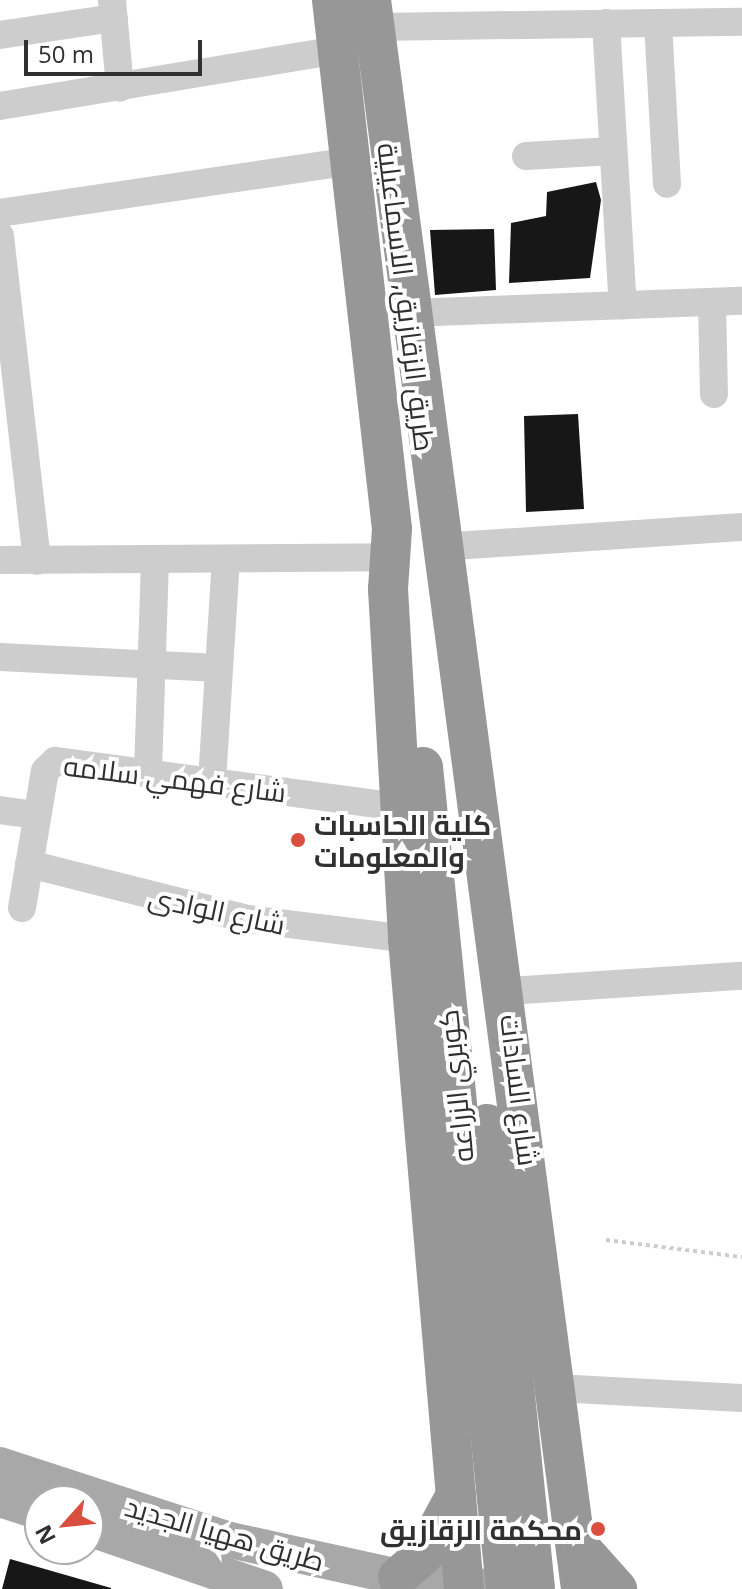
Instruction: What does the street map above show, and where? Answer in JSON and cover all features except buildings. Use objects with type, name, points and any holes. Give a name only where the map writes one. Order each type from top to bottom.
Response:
[{"type":"highway","name":"طريق الزقازيق, الاسماعيلية","points":[[332,0],[354,161],[389,573]]},
{"type":"highway","name":"طريق الزقازيق, الاسماعيلية","points":[[372,14],[445,594]]},
{"type":"highway","points":[[389,573],[408,939],[456,1495],[484,1588]]},
{"type":"highway","name":"كوبري الزراعه","points":[[389,573],[412,658],[484,1588]]},
{"type":"highway","name":"كوبري الزراعه","points":[[445,594],[434,630],[535,1589]]},
{"type":"highway","name":"شارع السادات","points":[[445,594],[507,991],[581,1589]]},
{"type":"highway","points":[[398,1577],[430,1545],[456,1495]]},
{"type":"highway","points":[[576,1543],[617,1589]]},
{"type":"main road","name":"طريق ههيا الجديد","points":[[0,1465],[230,1540],[398,1577],[484,1588]]},
{"type":"main road","points":[[0,1499],[24,1507]]},
{"type":"main road","name":"طريق ههيا الجديد","points":[[104,1534],[265,1589]]},
{"type":"street","points":[[0,35],[113,9],[120,88]]},
{"type":"street","points":[[372,14],[606,23],[742,22]]},
{"type":"street","points":[[606,23],[623,305]]},
{"type":"street","points":[[658,23],[667,184]]},
{"type":"street","points":[[0,106],[340,50]]},
{"type":"street","points":[[526,156],[613,151]]},
{"type":"street","points":[[0,213],[354,161]]},
{"type":"street","points":[[0,236],[37,561]]},
{"type":"street","points":[[409,313],[742,301]]},
{"type":"street","points":[[712,302],[714,394]]},
{"type":"street","points":[[439,547],[742,527]]},
{"type":"street","points":[[0,560],[226,559],[389,573]]},
{"type":"street","points":[[212,781],[226,559]]},
{"type":"street","points":[[148,772],[155,560]]},
{"type":"street","points":[[0,657],[151,667],[219,668]]},
{"type":"street","name":"شارع فهمي سلامه","points":[[22,908],[45,771],[55,761],[400,807]]},
{"type":"street","points":[[0,810],[36,815]]},
{"type":"street","name":"شارع الوادى","points":[[29,864],[248,919],[408,939]]},
{"type":"street","points":[[507,991],[742,976]]},
{"type":"street","points":[[556,1388],[742,1398]]},
{"type":"path","points":[[606,1240],[742,1257]]},
{"type":"place","name":"كلية الحاسبات والمعلومات","points":[[298,840]]},
{"type":"place","name":"محكمة الزقازيق","points":[[598,1529]]}]
